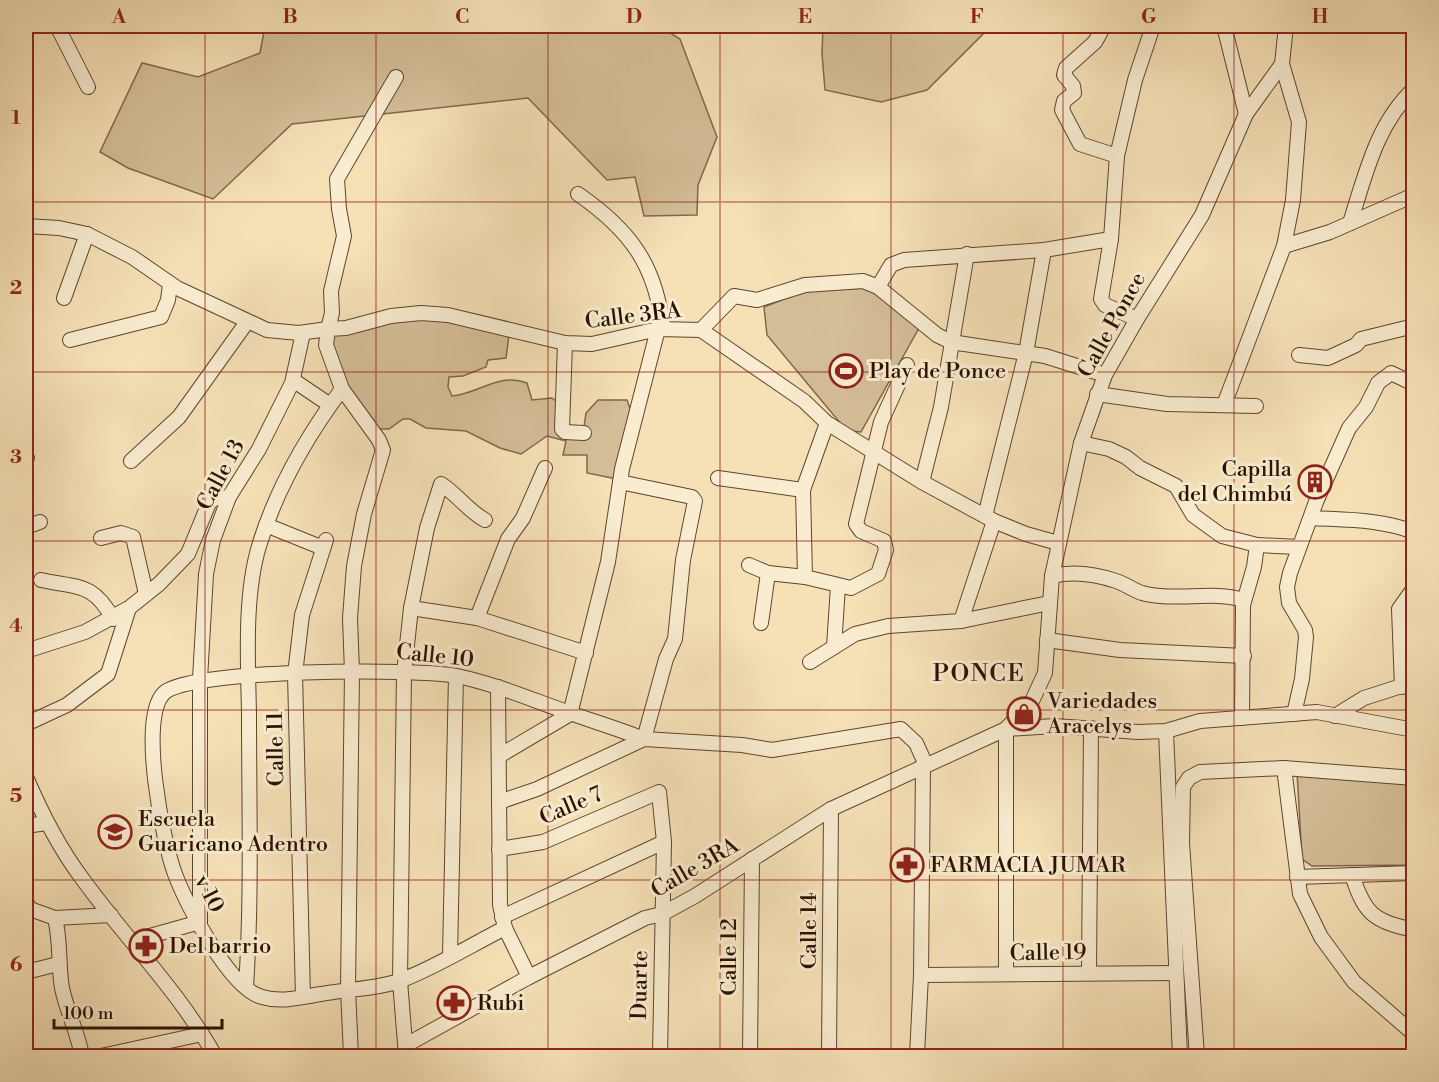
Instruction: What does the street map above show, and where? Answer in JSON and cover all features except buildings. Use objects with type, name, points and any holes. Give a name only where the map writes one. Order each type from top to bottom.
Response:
[{"type":"street","points":[[57,26],[88,87]]},
{"type":"street","points":[[1104,26],[1095,42],[1066,68],[1064,75],[1073,86],[1074,93],[1064,100],[1062,110],[1080,144],[1117,156]]},
{"type":"street","points":[[1137,319],[1105,305],[1101,299],[1111,239],[1117,156],[1135,80],[1153,26]]},
{"type":"street","points":[[1224,26],[1246,114]]},
{"type":"street","name":"Calle Ponce","points":[[1006,729],[1032,701],[1044,673],[1049,603],[1058,543],[1081,443],[1097,394],[1105,375],[1137,319],[1203,215],[1246,114],[1282,64],[1286,26]]},
{"type":"street","points":[[1224,405],[1284,246],[1293,200],[1299,122],[1282,64]]},
{"type":"street","points":[[351,1056],[348,989],[352,672],[350,618],[354,566],[364,514],[383,450],[379,440],[342,389],[326,345],[332,313],[331,291],[344,236],[339,209],[338,179],[396,77]]},
{"type":"street","points":[[1350,223],[1385,127],[1402,100],[1413,89]]},
{"type":"street","points":[[499,756],[570,714],[608,562],[620,483],[639,398],[661,329],[660,299],[648,265],[621,228],[605,213],[578,194]]},
{"type":"street","points":[[1284,246],[1350,223],[1413,195]]},
{"type":"street","name":"Calle 3RA","points":[[26,226],[59,228],[87,234],[132,258],[170,284],[267,330],[303,333],[346,328],[391,316],[421,313],[448,315],[564,343],[591,344],[661,329],[701,330],[804,400],[827,423],[922,482],[989,518],[1026,534],[1058,543]]},
{"type":"street","points":[[64,298],[87,234]]},
{"type":"street","points":[[878,287],[891,265],[904,260],[1044,250],[1111,239]]},
{"type":"street","points":[[961,621],[989,518],[1026,353],[1044,250]]},
{"type":"street","points":[[922,482],[941,407],[968,254]]},
{"type":"street","points":[[701,330],[734,296],[756,300],[797,286],[863,281],[878,287],[937,335],[951,342],[1026,353],[1105,375]]},
{"type":"street","points":[[70,340],[161,317],[168,300],[170,284]]},
{"type":"street","points":[[131,461],[179,417],[248,322]]},
{"type":"street","points":[[1299,355],[1328,358],[1361,339],[1413,326]]},
{"type":"street","name":"Calle 13","points":[[200,922],[200,679],[204,581],[213,540],[229,497],[259,449],[292,380],[303,333]]},
{"type":"street","points":[[564,343],[562,429],[565,432],[584,434]]},
{"type":"street","points":[[749,565],[768,573],[805,577],[851,588],[878,574],[886,550],[884,541],[861,531],[856,524],[888,403],[907,365]]},
{"type":"street","points":[[1294,714],[1302,679],[1306,637],[1305,630],[1289,603],[1287,587],[1299,547],[1349,428],[1366,407],[1378,383],[1391,373],[1413,384]]},
{"type":"street","points":[[292,380],[330,405]]},
{"type":"street","points":[[246,987],[250,925],[248,675],[253,581],[258,547],[294,464],[342,389]]},
{"type":"street","points":[[1097,394],[1167,404],[1256,405]]},
{"type":"street","points":[[805,577],[803,490],[827,423]]},
{"type":"street","points":[[1081,443],[1109,449],[1176,486],[1193,515],[1222,536],[1257,545],[1299,547]]},
{"type":"street","points":[[477,618],[508,539],[523,518],[545,468]]},
{"type":"street","points":[[718,478],[803,490]]},
{"type":"street","points":[[620,483],[692,497],[695,501],[683,560],[675,639],[666,659],[644,739]]},
{"type":"street","points":[[406,1051],[400,981],[404,673],[411,608],[427,528],[441,484],[456,493],[474,514],[485,520]]},
{"type":"street","points":[[26,651],[76,636],[113,619],[129,608],[188,554],[209,503],[213,499],[229,497]]},
{"type":"street","points":[[1311,518],[1387,524],[1413,532]]},
{"type":"street","points":[[26,527],[40,522]]},
{"type":"street","name":"Calle 11","points":[[266,525],[325,544],[302,615],[295,674],[303,997]]},
{"type":"street","points":[[101,538],[121,533],[133,537],[146,594]]},
{"type":"street","points":[[1242,718],[1244,600],[1254,567],[1257,545]]},
{"type":"street","points":[[1052,576],[1069,572],[1117,582],[1143,593],[1185,597],[1231,596],[1244,600]]},
{"type":"street","points":[[761,623],[768,573]]},
{"type":"street","points":[[41,580],[86,589],[96,594],[113,619]]},
{"type":"street","points":[[834,647],[838,586]]},
{"type":"street","points":[[1335,716],[1364,698],[1408,685],[1399,609],[1413,588]]},
{"type":"street","points":[[810,662],[855,634],[888,626],[961,621],[1049,603]]},
{"type":"street","points":[[26,724],[67,705],[108,674],[129,608]]},
{"type":"street","points":[[411,608],[477,618],[586,653]]},
{"type":"street","points":[[1047,639],[1120,650],[1244,656]]},
{"type":"street","name":"Calle 10","points":[[248,675],[352,672],[456,675],[498,687],[570,714],[592,719],[644,739]]},
{"type":"street","name":"v 10","points":[[248,675],[200,679],[179,685],[164,693],[154,711],[152,736],[165,840],[176,874],[216,953],[246,987],[259,997],[283,1001],[400,981],[450,956],[504,923],[664,842]]},
{"type":"street","points":[[450,956],[456,675]]},
{"type":"street","points":[[498,687],[499,849],[504,923],[529,977]]},
{"type":"street","points":[[1006,974],[1006,729],[1091,728],[1138,732],[1166,731],[1200,721],[1317,712],[1413,730]]},
{"type":"street","points":[[1089,973],[1091,728]]},
{"type":"street","points":[[499,802],[537,789],[644,739],[742,745],[772,750],[901,729],[916,743],[924,764],[921,975],[917,1056],[829,1054],[673,1056]]},
{"type":"street","name":"Calle 3RA","points":[[406,1051],[529,977],[645,918],[662,914],[695,896],[831,808],[924,764],[1006,729]]},
{"type":"street","points":[[930,1056],[1180,1056],[1166,731]]},
{"type":"street","points":[[1284,768],[1300,894],[1321,937],[1354,982],[1413,1034]]},
{"type":"street","points":[[1197,1056],[1182,843],[1183,787],[1189,777],[1200,772],[1284,768],[1413,778]]},
{"type":"street","points":[[26,777],[46,823],[81,877],[202,1034],[215,1056]]},
{"type":"street","name":"Duarte","points":[[657,792],[660,795],[664,842],[660,1056]]},
{"type":"street","name":"Calle 7","points":[[499,849],[543,842],[657,792]]},
{"type":"street","name":"Calle 14","points":[[829,1054],[831,808]]},
{"type":"street","points":[[26,826],[46,823]]},
{"type":"street","name":"Calle 12","points":[[750,1055],[752,859]]},
{"type":"street","points":[[1297,877],[1413,873]]},
{"type":"street","points":[[1352,875],[1358,894],[1371,914],[1384,923],[1413,930]]},
{"type":"street","points":[[27,908],[55,918],[111,915]]},
{"type":"street","points":[[55,918],[59,935],[58,964],[63,992],[82,1056]]},
{"type":"street","points":[[132,941],[200,922]]},
{"type":"street","points":[[26,972],[58,964]]},
{"type":"street","name":"Calle 19","points":[[921,975],[1176,973]]},
{"type":"street","points":[[101,1056],[150,1051],[202,1034]]},
{"type":"shaded area","points":[[265,26],[659,26],[680,39],[717,137],[698,185],[697,215],[644,216],[635,177],[607,180],[528,98],[292,124],[213,199],[128,168],[100,152],[142,63],[198,77],[260,53]]},
{"type":"shaded area","points":[[823,26],[988,26],[987,30],[927,90],[881,102],[825,90],[822,54]]},
{"type":"shaded area","name":"Play de Ponce","points":[[870,288],[919,328],[861,432],[851,431],[841,424],[767,335],[764,307],[807,290]]},
{"type":"shaded area","points":[[420,314],[509,335],[506,358],[488,360],[486,367],[463,376],[449,377],[448,387],[452,396],[498,382],[517,380],[527,383],[532,400],[552,398],[561,405],[564,427],[584,427],[586,413],[598,400],[627,400],[631,411],[617,479],[587,473],[587,455],[563,455],[566,441],[547,436],[521,454],[500,448],[466,431],[426,428],[410,419],[403,419],[389,429],[377,429],[349,399],[330,335]]},
{"type":"shaded area","points":[[1297,772],[1413,781],[1413,865],[1312,866],[1302,859]]},
{"type":"place","name":"Play de Ponce","points":[[846,371]]},
{"type":"place","name":"Capilla del Chimbú","points":[[1315,482]]},
{"type":"place","name":"Variedades Aracelys","points":[[1024,714]]},
{"type":"place","name":"Escuela Guaricano Adentro","points":[[115,832]]},
{"type":"place","name":"FARMACIA JUMAR","points":[[907,865]]},
{"type":"place","name":"Del barrio","points":[[146,946]]},
{"type":"place","name":"Rubi","points":[[454,1003]]},
{"type":"district","name":"PONCE","points":[[979,674]]}]
